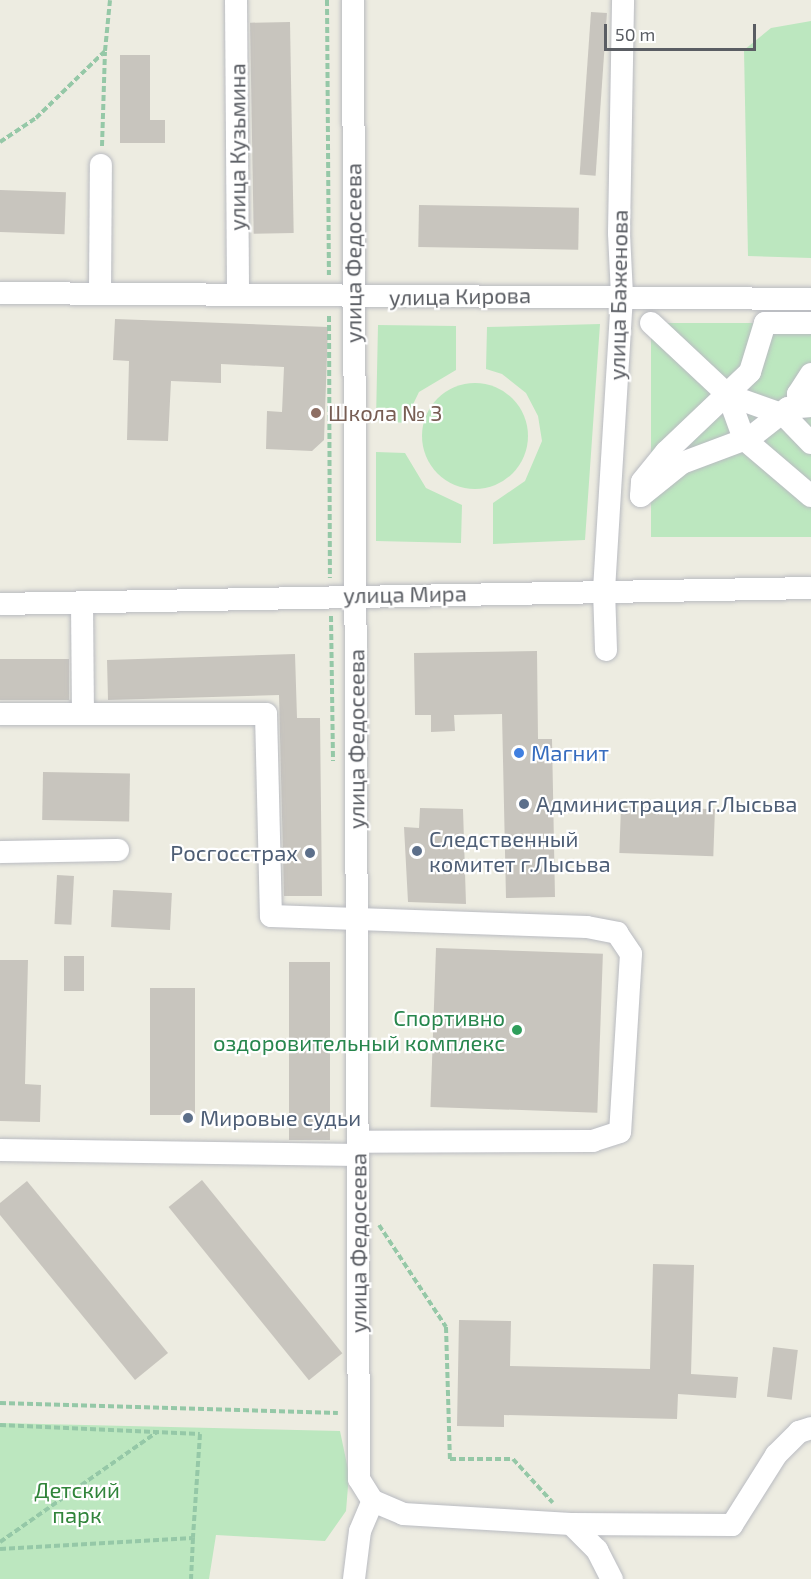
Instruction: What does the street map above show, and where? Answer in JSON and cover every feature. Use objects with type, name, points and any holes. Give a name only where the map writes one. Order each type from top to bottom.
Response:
[{"type":"street","name":"улица Кузьмина","points":[[236,0],[238,294]]},
{"type":"street","name":"улица Федосеева","points":[[353,0],[359,1479],[373,1501]]},
{"type":"street","name":"улица Баженова","points":[[606,650],[604,590],[622,295],[619,233],[623,0]]},
{"type":"street","points":[[100,294],[101,165]]},
{"type":"street","name":"улица Кирова","points":[[0,293],[353,297],[622,295],[811,299]]},
{"type":"street","points":[[651,323],[728,395],[784,415],[811,443]]},
{"type":"street","points":[[811,323],[765,323],[750,372],[666,452],[642,482],[641,496],[682,463],[744,439],[784,415],[788,408],[811,406]]},
{"type":"street","points":[[811,374],[798,394],[811,392]]},
{"type":"street","points":[[728,395],[744,439],[811,496]]},
{"type":"street","name":"улица Мира","points":[[0,604],[604,590],[811,588]]},
{"type":"street","points":[[82,602],[83,714]]},
{"type":"street","points":[[0,714],[266,714],[270,916],[357,916],[588,927],[617,933],[632,954],[620,1132],[592,1141],[358,1148],[0,1150]]},
{"type":"street","points":[[0,852],[118,850]]},
{"type":"street","points":[[354,1579],[360,1531],[373,1501],[403,1514],[571,1524],[732,1525],[776,1455],[799,1432],[811,1428]]},
{"type":"street","points":[[571,1524],[597,1550],[612,1579]]},
{"type":"path","points":[[101,165],[105,51],[110,0]]},
{"type":"path","points":[[0,142],[36,118],[105,51]]},
{"type":"path","points":[[358,1203],[391,1238],[446,1327],[450,1459],[513,1459],[571,1524]]},
{"type":"path","points":[[0,1404],[359,1414]]},
{"type":"path","points":[[0,1425],[200,1434],[191,1579]]},
{"type":"path","points":[[0,1542],[158,1432]]},
{"type":"path","points":[[0,1549],[193,1538]]},
{"type":"green space","points":[[811,21],[811,258],[748,256],[744,50],[771,28]]},
{"type":"green space","points":[[651,323],[811,323],[811,537],[651,537]]},
{"type":"green space","points":[[600,324],[585,540],[493,544],[493,503],[525,481],[542,441],[538,416],[526,393],[502,374],[486,369],[487,327]]},
{"type":"green space","points":[[378,325],[456,326],[456,370],[419,392],[404,423],[376,420]]},
{"type":"green space","points":[[475,383],[495,387],[513,398],[524,416],[528,436],[524,456],[513,474],[495,485],[475,489],[455,485],[437,474],[426,456],[422,436],[426,416],[437,398],[455,387]]},
{"type":"green space","points":[[376,452],[405,453],[426,488],[462,505],[461,543],[376,541]]},
{"type":"green space","name":"Детский парк","points":[[0,1423],[340,1431],[349,1474],[346,1511],[325,1541],[216,1535],[209,1579],[0,1579]]},
{"type":"building","points":[[591,12],[607,13],[596,176],[580,175]]},
{"type":"building","points":[[290,22],[294,233],[254,234],[250,23]]},
{"type":"building","points":[[120,55],[150,55],[150,120],[165,120],[165,143],[120,143]]},
{"type":"building","points":[[0,190],[66,192],[64,234],[0,232]]},
{"type":"building","points":[[419,205],[579,208],[578,250],[418,247]]},
{"type":"building","points":[[115,319],[328,327],[324,440],[312,451],[266,449],[267,411],[282,412],[284,367],[221,364],[221,383],[171,381],[168,441],[127,440],[129,361],[113,360]]},
{"type":"building","points":[[537,651],[538,739],[552,739],[555,897],[506,898],[502,714],[454,715],[455,731],[431,732],[431,715],[415,715],[414,653]]},
{"type":"building","points":[[295,654],[297,718],[320,718],[322,896],[284,896],[279,695],[108,700],[107,660]]},
{"type":"building","points":[[0,659],[69,659],[69,700],[0,700]]},
{"type":"building","points":[[43,772],[130,774],[129,822],[42,820]]},
{"type":"building","points":[[621,806],[715,809],[713,856],[619,853]]},
{"type":"building","points":[[420,808],[463,809],[466,904],[408,902],[404,827],[419,828]]},
{"type":"building","points":[[57,875],[74,876],[71,925],[54,924]]},
{"type":"building","points":[[113,890],[172,893],[170,930],[111,927]]},
{"type":"building","name":"Спортивно оздоровительный комплекс","points":[[436,948],[603,954],[597,1113],[430,1107]]},
{"type":"building","points":[[64,956],[84,956],[84,991],[64,991]]},
{"type":"building","points":[[0,960],[28,960],[25,1084],[41,1085],[40,1122],[0,1121]]},
{"type":"building","points":[[289,962],[330,962],[330,1140],[289,1140]]},
{"type":"building","points":[[150,988],[195,988],[195,1115],[150,1115]]},
{"type":"building","points":[[202,1180],[342,1353],[309,1380],[169,1207]]},
{"type":"building","points":[[27,1181],[168,1353],[135,1380],[0,1215],[0,1203]]},
{"type":"building","points":[[653,1264],[694,1265],[691,1374],[738,1377],[736,1398],[678,1394],[677,1419],[504,1415],[504,1427],[457,1426],[459,1320],[511,1321],[510,1366],[650,1369]]},
{"type":"building","points":[[773,1347],[798,1350],[792,1400],[767,1397]]},
{"type":"place","name":"Школа № 3","points":[[316,413]]},
{"type":"place","name":"Магнит","points":[[519,753]]},
{"type":"place","name":"Администрация г.Лысьва","points":[[524,804]]},
{"type":"place","name":"Следственный комитет г.Лысьва","points":[[417,851]]},
{"type":"place","name":"Росгосстрах","points":[[310,853]]},
{"type":"place","name":"Спортивно оздоровительный комплекс","points":[[517,1030]]},
{"type":"place","name":"Мировые судьи","points":[[188,1118]]}]
